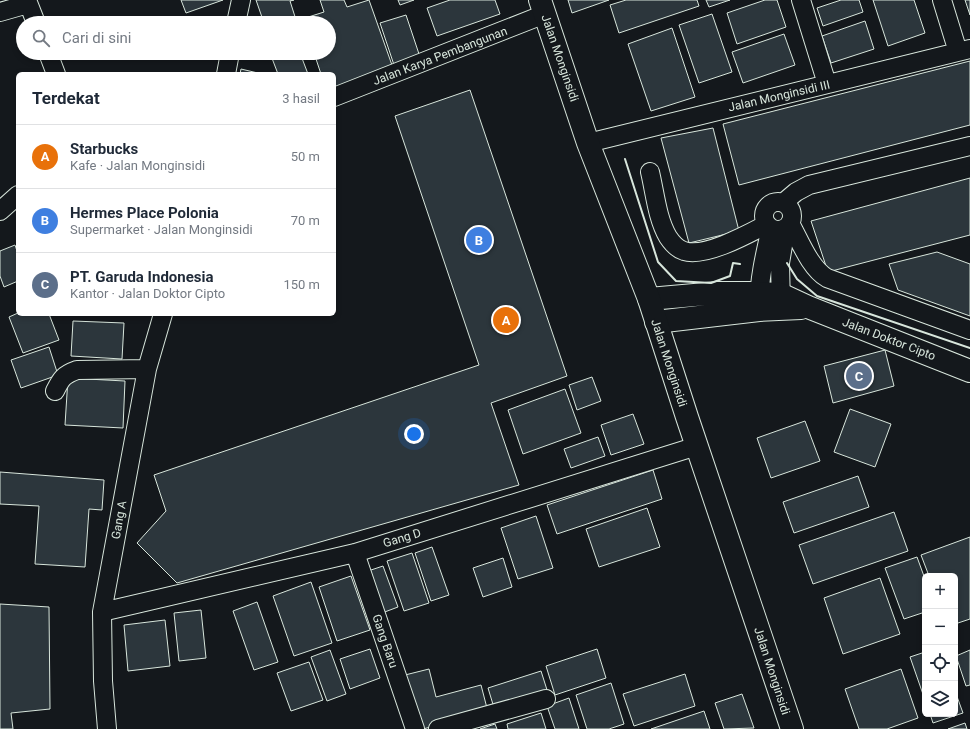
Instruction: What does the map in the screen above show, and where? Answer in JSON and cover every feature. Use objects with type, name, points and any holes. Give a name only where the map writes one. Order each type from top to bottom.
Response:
[{"type":"main road","name":"Jalan Monginsidi","points":[[543,7],[588,143],[649,299],[792,729]]},
{"type":"main road","name":"Jalan Doktor Cipto","points":[[649,299],[717,294],[808,307],[970,371]]},
{"type":"main road","points":[[656,322],[770,302]]},
{"type":"street","points":[[238,16],[241,0]]},
{"type":"street","points":[[801,0],[827,84]]},
{"type":"street","points":[[942,0],[964,50]]},
{"type":"street","points":[[0,12],[27,2],[33,16]]},
{"type":"street","name":"Jalan Karya Pembangunan","points":[[336,96],[543,7]]},
{"type":"street","name":"Jalan Monginsidi III","points":[[588,143],[964,50]]},
{"type":"street","points":[[51,60],[55,72]]},
{"type":"street","points":[[226,72],[229,60]]},
{"type":"street","points":[[783,203],[796,192],[809,185],[970,146]]},
{"type":"street","points":[[650,172],[661,217],[668,237],[678,249],[684,252],[699,252],[779,226],[792,216],[787,205],[783,203],[776,203],[766,209],[764,216],[779,226],[821,275],[970,330]]},
{"type":"street","points":[[0,211],[16,197]]},
{"type":"street","points":[[770,302],[763,262],[779,226]]},
{"type":"street","name":"Gang A","points":[[107,729],[103,681],[102,612],[147,369],[162,316]]},
{"type":"street","points":[[55,391],[61,378],[68,373],[77,370],[147,369]]},
{"type":"street","name":"Gang D","points":[[102,612],[355,553],[697,446]]},
{"type":"street","name":"Gang Baru","points":[[355,553],[415,729]]},
{"type":"street","points":[[438,729],[546,699]]},
{"type":"building","points":[[181,0],[223,0],[186,13]]},
{"type":"building","points":[[256,0],[294,0],[290,1],[295,16],[262,16]]},
{"type":"building","points":[[320,0],[344,0],[347,7],[369,0],[393,68],[336,88],[336,72],[320,72],[316,60],[336,60],[336,16],[311,16],[324,12]]},
{"type":"building","points":[[398,0],[414,0],[400,5]]},
{"type":"building","points":[[450,0],[495,0],[500,14],[437,36],[427,8]]},
{"type":"building","points":[[568,0],[609,0],[572,13]]},
{"type":"building","points":[[626,0],[697,0],[699,6],[619,33],[610,5]]},
{"type":"building","points":[[706,0],[730,0],[709,7]]},
{"type":"building","points":[[765,0],[777,0],[786,27],[737,44],[727,13]]},
{"type":"building","points":[[841,0],[859,0],[863,12],[823,26],[817,8]]},
{"type":"building","points":[[873,0],[914,0],[925,33],[888,46]]},
{"type":"building","points":[[965,0],[970,0],[970,15]]},
{"type":"building","points":[[712,14],[732,72],[699,83],[679,25]]},
{"type":"building","points":[[406,15],[421,60],[395,68],[380,23]]},
{"type":"building","points":[[865,21],[874,49],[831,63],[822,36]]},
{"type":"building","points":[[672,28],[695,97],[651,111],[628,44]]},
{"type":"building","points":[[784,34],[795,65],[743,83],[732,52]]},
{"type":"building","points":[[273,60],[303,60],[307,72],[277,72]]},
{"type":"building","points":[[970,61],[970,125],[739,185],[723,124]]},
{"type":"building","points":[[241,69],[254,72],[240,72]]},
{"type":"building","points":[[470,90],[567,376],[491,403],[519,485],[177,583],[137,543],[166,511],[154,475],[479,365],[395,116]]},
{"type":"building","points":[[713,128],[739,231],[689,243],[661,138]]},
{"type":"building","points":[[970,178],[970,235],[828,272],[811,221]]},
{"type":"building","points":[[15,245],[16,248],[16,282],[4,287],[0,276],[0,251]]},
{"type":"building","points":[[937,252],[970,264],[970,316],[898,290],[889,264]]},
{"type":"building","points":[[16,314],[16,316],[50,316],[59,340],[23,353],[9,317]]},
{"type":"building","points":[[73,321],[124,323],[122,359],[71,356]]},
{"type":"building","points":[[49,347],[58,375],[21,388],[11,360]]},
{"type":"building","points":[[885,350],[894,386],[833,403],[824,366]]},
{"type":"building","points":[[592,377],[601,401],[577,410],[569,385]]},
{"type":"building","points":[[68,378],[125,381],[123,428],[65,425]]},
{"type":"building","points":[[565,389],[581,433],[523,454],[508,410]]},
{"type":"building","points":[[850,409],[891,424],[875,467],[834,452]]},
{"type":"building","points":[[633,414],[644,444],[611,455],[601,425]]},
{"type":"building","points":[[805,421],[820,461],[771,478],[757,438]]},
{"type":"building","points":[[598,437],[605,456],[571,468],[564,449]]},
{"type":"building","points":[[653,470],[662,499],[557,534],[547,505]]},
{"type":"building","points":[[0,472],[104,480],[102,510],[89,509],[85,567],[35,564],[39,506],[0,504]]},
{"type":"building","points":[[858,476],[869,507],[794,533],[783,502]]},
{"type":"building","points":[[647,508],[660,547],[599,567],[586,529]]},
{"type":"building","points":[[894,512],[908,551],[813,584],[799,545]]},
{"type":"building","points":[[536,516],[553,568],[518,579],[501,528]]},
{"type":"building","points":[[970,537],[970,619],[958,623],[958,573],[928,573],[921,555]]},
{"type":"building","points":[[432,547],[449,595],[431,601],[415,553]]},
{"type":"building","points":[[412,553],[429,603],[404,611],[387,561]]},
{"type":"building","points":[[917,557],[923,573],[922,613],[904,619],[885,568]]},
{"type":"building","points":[[503,558],[512,587],[483,597],[473,568]]},
{"type":"building","points":[[383,566],[398,607],[382,613],[368,571]]},
{"type":"building","points":[[351,576],[370,630],[337,641],[319,587]]},
{"type":"building","points":[[880,578],[900,634],[843,654],[824,598]]},
{"type":"building","points":[[311,582],[332,643],[294,656],[273,596]]},
{"type":"building","points":[[257,602],[278,662],[254,670],[233,611]]},
{"type":"building","points":[[0,604],[49,607],[50,709],[11,713],[13,729],[0,729]]},
{"type":"building","points":[[201,610],[206,658],[179,661],[174,613]]},
{"type":"building","points":[[165,620],[170,666],[128,671],[124,625]]},
{"type":"building","points":[[370,649],[380,678],[350,689],[340,659]]},
{"type":"building","points":[[597,649],[606,678],[555,695],[546,666]]},
{"type":"building","points":[[330,650],[346,694],[327,701],[311,657]]},
{"type":"building","points":[[970,650],[970,685],[966,686],[958,662],[958,655]]},
{"type":"building","points":[[922,653],[922,691],[910,657]]},
{"type":"building","points":[[309,662],[323,700],[291,711],[277,673]]},
{"type":"building","points":[[429,669],[436,697],[481,685],[488,712],[423,729],[405,675]]},
{"type":"building","points":[[901,669],[918,718],[887,729],[859,729],[845,689]]},
{"type":"building","points":[[541,671],[548,693],[495,711],[488,688]]},
{"type":"building","points":[[685,674],[695,706],[634,726],[623,694]]},
{"type":"building","points":[[611,683],[624,724],[609,729],[587,729],[576,695]]},
{"type":"building","points":[[742,694],[754,728],[724,729],[715,703]]},
{"type":"building","points":[[569,698],[579,729],[555,729],[547,706]]},
{"type":"building","points":[[958,699],[963,713],[958,715]]},
{"type":"building","points":[[704,711],[710,729],[651,729]]},
{"type":"building","points":[[541,713],[546,729],[508,729],[507,724]]},
{"type":"building","points":[[931,717],[951,717],[933,723]]},
{"type":"building","points":[[965,723],[967,729],[948,729]]},
{"type":"building","points":[[495,724],[497,729],[480,729]]},
{"type":"wall","points":[[625,159],[658,262],[676,281],[711,283],[730,276],[733,263],[740,264]]},
{"type":"wall","points":[[787,263],[797,279],[817,296],[970,348]]},
{"type":"place","name":"Hermes Place Polonia","points":[[479,240]]},
{"type":"place","name":"Starbucks","points":[[506,320]]},
{"type":"place","name":"PT. Garuda Indonesia","points":[[859,376]]}]
